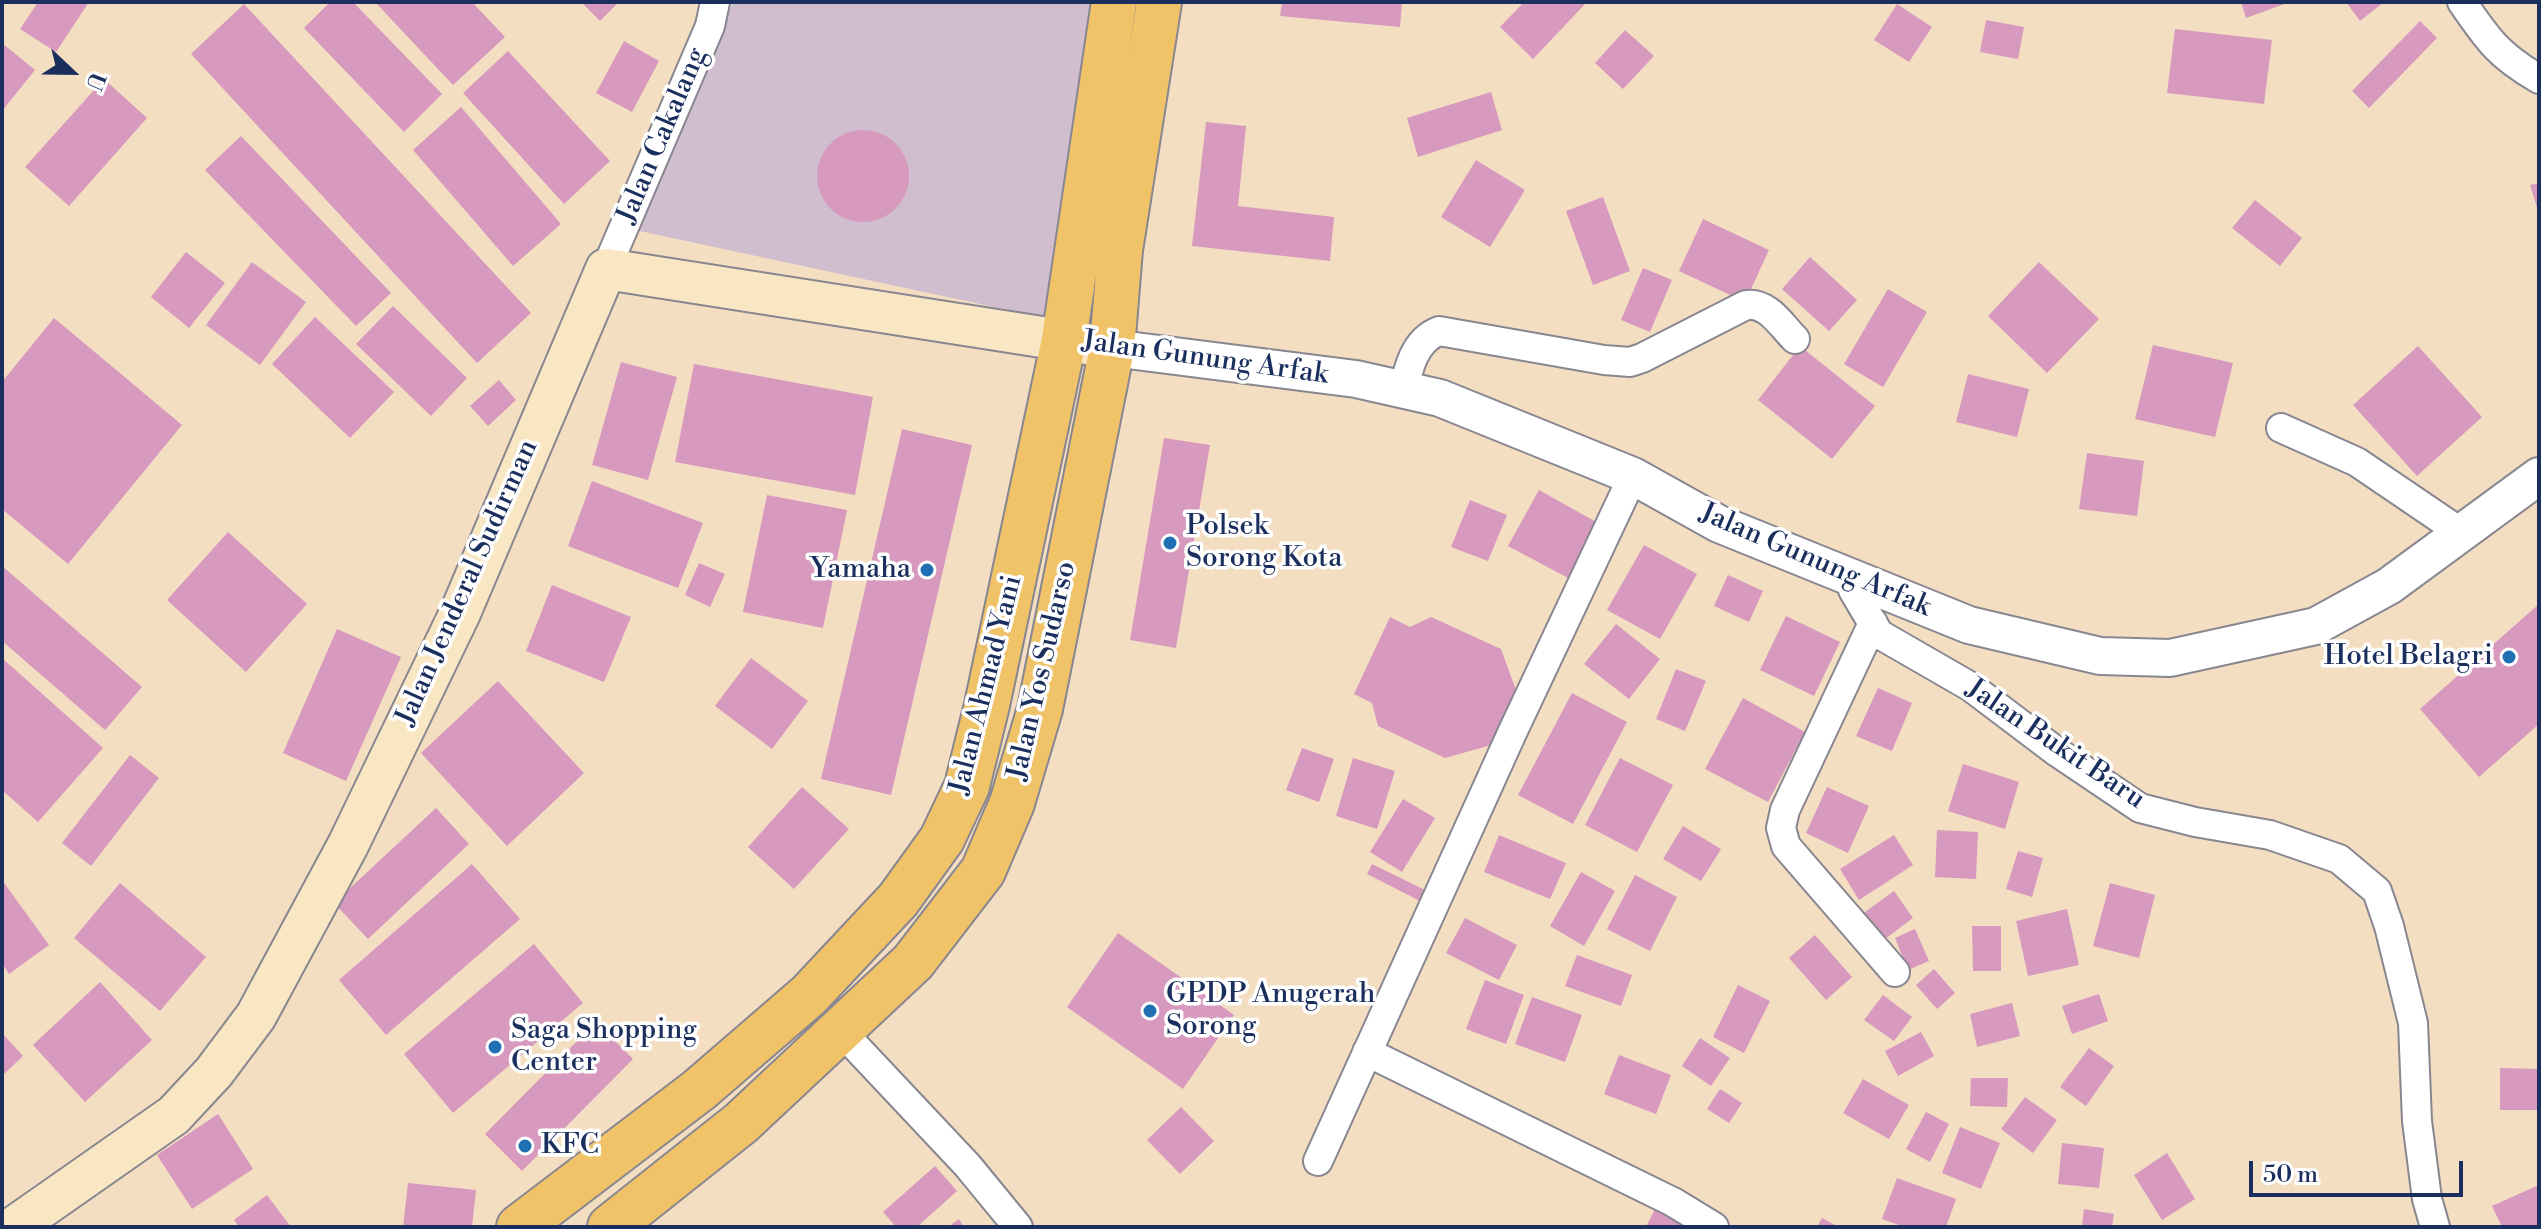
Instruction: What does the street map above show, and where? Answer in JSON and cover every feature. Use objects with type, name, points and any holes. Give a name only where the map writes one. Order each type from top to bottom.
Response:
[{"type":"highway","points":[[1064,340],[1114,2]]},
{"type":"highway","name":"Jalan Yos Sudarso","points":[[610,1227],[741,1123],[913,962],[983,871],[1012,803],[1040,709],[1112,348],[1120,250],[1159,2]]},
{"type":"highway","name":"Jalan Ahmad Yani","points":[[519,1227],[699,1090],[809,995],[898,900],[942,839],[967,786],[987,705],[1064,340]]},
{"type":"main road","points":[[606,269],[1064,340]]},
{"type":"main road","name":"Jalan Jenderal Sudirman","points":[[14,1227],[174,1115],[214,1072],[256,1016],[348,845],[460,613],[606,269]]},
{"type":"main road","name":"Jalan Gunung Arfak","points":[[1064,340],[1112,348]]},
{"type":"street","name":"Jalan Cakalang","points":[[606,269],[710,26],[715,2]]},
{"type":"street","points":[[2462,2],[2491,44],[2539,79]]},
{"type":"street","points":[[1404,390],[1415,353],[1430,335],[1439,331],[1630,362],[1752,304],[1766,308],[1795,339]]},
{"type":"street","name":"Jalan Gunung Arfak","points":[[1112,348],[1356,379],[1440,398],[1633,476],[1719,524],[1851,579],[1969,625],[2100,656],[2170,658],[2316,626],[2389,586],[2539,476]]},
{"type":"street","points":[[2281,428],[2357,462],[2463,534]]},
{"type":"street","points":[[1318,1161],[1512,733],[1633,476]]},
{"type":"street","name":"Jalan Bukit Baru","points":[[1851,579],[1853,590],[1879,634],[1971,687],[2057,752],[2140,808],[2195,822],[2270,835],[2326,854],[2339,859],[2377,891],[2413,1023],[2417,1121],[2427,1199],[2435,1227]]},
{"type":"street","points":[[1873,623],[1791,797],[1781,828],[1786,846],[1895,972]]},
{"type":"street","points":[[840,1030],[968,1166],[1018,1227]]},
{"type":"street","points":[[1367,1052],[1673,1202],[1714,1227]]},
{"type":"shaded area","points":[[733,2],[1105,2],[1064,322],[635,230]]},
{"type":"building","points":[[38,2],[89,2],[56,52],[20,29]]},
{"type":"building","points":[[330,2],[353,2],[442,94],[404,132],[304,28]]},
{"type":"building","points":[[375,2],[472,2],[505,37],[453,85]]},
{"type":"building","points":[[581,2],[619,2],[600,21]]},
{"type":"building","points":[[1282,2],[1402,2],[1400,27],[1280,16]]},
{"type":"building","points":[[1524,2],[1587,2],[1533,59],[1500,27]]},
{"type":"building","points":[[2241,2],[2290,2],[2246,18]]},
{"type":"building","points":[[2346,2],[2384,2],[2360,21]]},
{"type":"building","points":[[244,4],[531,313],[477,363],[191,54]]},
{"type":"building","points":[[1897,4],[1932,27],[1909,62],[1874,40]]},
{"type":"building","points":[[1986,20],[2024,27],[2018,59],[1980,52]]},
{"type":"building","points":[[2420,21],[2437,38],[2369,108],[2352,91]]},
{"type":"building","points":[[2175,29],[2272,40],[2264,104],[2167,93]]},
{"type":"building","points":[[1625,30],[1654,56],[1623,89],[1595,63]]},
{"type":"building","points":[[624,41],[659,61],[632,112],[596,93]]},
{"type":"building","points":[[2,43],[35,70],[2,111]]},
{"type":"building","points":[[508,51],[610,161],[564,204],[463,93]]},
{"type":"building","points":[[104,79],[147,118],[69,206],[25,167]]},
{"type":"building","points":[[1491,92],[1502,130],[1418,157],[1407,118]]},
{"type":"building","points":[[461,107],[561,224],[513,266],[413,150]]},
{"type":"building","points":[[1206,122],[1246,126],[1238,206],[1334,217],[1330,261],[1192,246]]},
{"type":"building","points":[[863,130],[880,134],[895,144],[905,159],[909,176],[905,193],[895,208],[880,218],[863,222],[846,218],[831,208],[821,193],[817,176],[821,159],[831,144],[846,134]]},
{"type":"building","points":[[241,136],[391,293],[356,326],[205,170]]},
{"type":"building","points":[[1476,160],[1525,190],[1490,247],[1441,217]]},
{"type":"building","points":[[2539,183],[2539,211],[2538,211],[2530,185]]},
{"type":"building","points":[[1603,197],[1630,271],[1593,285],[1566,211]]},
{"type":"building","points":[[2255,200],[2302,238],[2280,266],[2232,228]]},
{"type":"building","points":[[1703,219],[1769,250],[1745,302],[1679,271]]},
{"type":"building","points":[[186,252],[225,283],[189,328],[151,297]]},
{"type":"building","points":[[1810,257],[1857,300],[1829,331],[1782,289]]},
{"type":"building","points":[[252,262],[306,302],[260,365],[206,325]]},
{"type":"building","points":[[2039,262],[2099,319],[2047,373],[1988,316]]},
{"type":"building","points":[[1643,268],[1672,280],[1650,332],[1621,320]]},
{"type":"building","points":[[1888,289],[1927,312],[1883,387],[1844,364]]},
{"type":"building","points":[[393,306],[467,378],[431,416],[356,344]]},
{"type":"building","points":[[315,317],[394,392],[350,438],[272,364]]},
{"type":"building","points":[[54,318],[182,425],[68,564],[2,509],[2,382]]},
{"type":"building","points":[[2153,345],[2233,363],[2215,437],[2135,419]]},
{"type":"building","points":[[1800,346],[1875,406],[1832,459],[1758,400]]},
{"type":"building","points":[[2418,346],[2482,417],[2417,476],[2353,405]]},
{"type":"building","points":[[621,362],[677,377],[648,480],[592,465]]},
{"type":"building","points":[[694,364],[873,397],[855,495],[675,462]]},
{"type":"building","points":[[1968,374],[2029,389],[2017,437],[1956,422]]},
{"type":"building","points":[[499,380],[516,400],[488,426],[470,406]]},
{"type":"building","points":[[902,429],[972,445],[891,795],[821,779]]},
{"type":"building","name":"Polsek Sorong Kota","points":[[1164,438],[1210,445],[1176,648],[1130,640]]},
{"type":"building","points":[[2087,453],[2144,461],[2137,516],[2079,509]]},
{"type":"building","points":[[592,481],[703,523],[678,588],[568,546]]},
{"type":"building","points":[[1539,490],[1598,523],[1568,578],[1508,546]]},
{"type":"building","points":[[767,495],[847,510],[823,628],[743,612]]},
{"type":"building","points":[[1470,500],[1507,515],[1488,561],[1451,547]]},
{"type":"building","points":[[228,532],[307,604],[246,672],[167,600]]},
{"type":"building","points":[[1644,545],[1697,574],[1660,639],[1607,610]]},
{"type":"building","points":[[699,563],[725,574],[710,607],[685,595]]},
{"type":"building","points":[[2,566],[142,687],[105,730],[2,641]]},
{"type":"building","points":[[1728,575],[1763,591],[1749,622],[1714,606]]},
{"type":"building","points":[[552,585],[631,617],[604,682],[526,651]]},
{"type":"building","name":"Hotel Belagri","points":[[2539,604],[2539,724],[2479,777],[2420,709]]},
{"type":"building","points":[[1786,616],[1840,642],[1814,696],[1760,670]]},
{"type":"building","points":[[1390,617],[1410,627],[1431,617],[1501,649],[1520,701],[1502,742],[1445,758],[1378,726],[1372,703],[1354,694]]},
{"type":"building","points":[[1616,624],[1660,659],[1629,699],[1584,664]]},
{"type":"building","points":[[337,629],[401,657],[346,781],[283,753]]},
{"type":"building","points":[[2,658],[103,748],[38,822],[2,790]]},
{"type":"building","points":[[751,658],[808,701],[772,749],[715,706]]},
{"type":"building","points":[[1676,669],[1706,681],[1685,731],[1656,719]]},
{"type":"building","points":[[498,681],[584,773],[507,846],[421,753]]},
{"type":"building","points":[[1878,688],[1912,703],[1892,751],[1856,736]]},
{"type":"building","points":[[1572,693],[1627,722],[1573,824],[1518,795]]},
{"type":"building","points":[[1743,698],[1805,732],[1768,802],[1705,769]]},
{"type":"building","points":[[1302,748],[1334,759],[1319,802],[1286,790]]},
{"type":"building","points":[[130,755],[159,778],[91,866],[62,843]]},
{"type":"building","points":[[1353,758],[1395,771],[1377,829],[1336,816]]},
{"type":"building","points":[[1620,758],[1673,785],[1637,852],[1585,825]]},
{"type":"building","points":[[1963,764],[2019,782],[2005,829],[1948,811]]},
{"type":"building","points":[[802,787],[849,829],[794,889],[748,847]]},
{"type":"building","points":[[1827,787],[1869,806],[1848,853],[1806,833]]},
{"type":"building","points":[[1403,799],[1435,818],[1402,872],[1370,852]]},
{"type":"building","points":[[436,808],[469,844],[368,939],[334,903]]},
{"type":"building","points":[[1683,826],[1721,849],[1701,881],[1663,859]]},
{"type":"building","points":[[1937,830],[1978,832],[1976,879],[1935,877]]},
{"type":"building","points":[[1499,835],[1566,863],[1550,899],[1484,872]]},
{"type":"building","points":[[1894,835],[1913,865],[1859,900],[1840,869]]},
{"type":"building","points":[[2018,851],[2043,858],[2032,897],[2006,889]]},
{"type":"building","points":[[472,864],[520,919],[386,1035],[339,980]]},
{"type":"building","points":[[1372,864],[1425,890],[1420,901],[1367,874]]},
{"type":"building","points":[[1581,872],[1615,891],[1584,946],[1550,926]]},
{"type":"building","points":[[1635,875],[1677,897],[1650,951],[1607,929]]},
{"type":"building","points":[[2,880],[49,945],[9,974],[2,963]]},
{"type":"building","points":[[120,883],[206,957],[160,1011],[74,938]]},
{"type":"building","points":[[2110,883],[2155,895],[2139,958],[2093,946]]},
{"type":"building","points":[[1894,891],[1913,918],[1881,942],[1861,915]]},
{"type":"building","points":[[2067,909],[2079,965],[2028,976],[2016,921]]},
{"type":"building","points":[[1465,918],[1517,945],[1499,980],[1446,953]]},
{"type":"building","points":[[1972,926],[2001,926],[2001,971],[1973,971]]},
{"type":"building","points":[[1915,929],[1929,961],[1908,970],[1895,938]]},
{"type":"building","name":"GPDP Anugerah Sorong","points":[[1118,933],[1234,1015],[1183,1089],[1067,1007]]},
{"type":"building","points":[[1815,935],[1852,977],[1826,1000],[1789,958]]},
{"type":"building","points":[[534,944],[583,1003],[453,1113],[404,1054]]},
{"type":"building","points":[[1577,955],[1632,975],[1621,1006],[1565,986]]},
{"type":"building","points":[[1934,969],[1955,993],[1937,1009],[1916,985]]},
{"type":"building","points":[[1485,980],[1524,995],[1506,1044],[1466,1029]]},
{"type":"building","points":[[100,982],[152,1040],[85,1102],[33,1045]]},
{"type":"building","points":[[1738,985],[1770,1001],[1744,1053],[1713,1037]]},
{"type":"building","points":[[2099,994],[2108,1021],[2072,1034],[2062,1006]]},
{"type":"building","points":[[1883,995],[1912,1017],[1894,1041],[1864,1020]]},
{"type":"building","points":[[1532,997],[1582,1015],[1565,1062],[1515,1044]]},
{"type":"building","points":[[2012,1003],[2020,1036],[1977,1047],[1970,1014]]},
{"type":"building","points":[[596,1022],[633,1059],[522,1171],[485,1134]]},
{"type":"building","points":[[1921,1032],[1934,1056],[1898,1076],[1885,1051]]},
{"type":"building","points":[[2,1033],[23,1056],[2,1076]]},
{"type":"building","points":[[1700,1038],[1730,1058],[1711,1086],[1682,1066]]},
{"type":"building","points":[[2089,1048],[2114,1066],[2086,1106],[2060,1087]]},
{"type":"building","points":[[1619,1055],[1671,1075],[1656,1114],[1604,1094]]},
{"type":"building","points":[[2500,1068],[2539,1069],[2539,1110],[2500,1110]]},
{"type":"building","points":[[1971,1078],[2008,1078],[2007,1107],[1970,1106]]},
{"type":"building","points":[[1863,1079],[1909,1105],[1889,1139],[1843,1113]]},
{"type":"building","points":[[1720,1089],[1742,1103],[1729,1123],[1707,1109]]},
{"type":"building","points":[[2025,1097],[2057,1120],[2033,1153],[2001,1129]]},
{"type":"building","points":[[1181,1107],[1214,1141],[1180,1174],[1147,1140]]},
{"type":"building","points":[[1926,1112],[1949,1124],[1930,1162],[1906,1149]]},
{"type":"building","points":[[218,1114],[253,1169],[192,1209],[157,1155]]},
{"type":"building","points":[[1960,1127],[2000,1143],[1981,1189],[1942,1173]]},
{"type":"building","points":[[2062,1143],[2104,1148],[2099,1188],[2058,1184]]},
{"type":"building","points":[[2167,1153],[2195,1199],[2162,1220],[2134,1175]]},
{"type":"building","points":[[935,1166],[957,1191],[917,1227],[896,1227],[883,1212]]},
{"type":"building","points":[[1897,1178],[1956,1199],[1946,1227],[1904,1227],[1882,1219]]},
{"type":"building","points":[[408,1183],[476,1190],[472,1227],[403,1227]]},
{"type":"building","points":[[2539,1185],[2539,1227],[2502,1227],[2492,1206]]},
{"type":"building","points":[[267,1195],[291,1227],[239,1227],[234,1220]]},
{"type":"building","points":[[1658,1203],[1688,1219],[1684,1227],[1646,1227]]},
{"type":"building","points":[[2084,1209],[2114,1214],[2112,1227],[2082,1227]]},
{"type":"building","points":[[1822,1218],[1839,1227],[1817,1227]]},
{"type":"building","points":[[959,1219],[964,1227],[948,1227]]},
{"type":"place","name":"Polsek Sorong Kota","points":[[1170,543]]},
{"type":"place","name":"Yamaha","points":[[927,570]]},
{"type":"place","name":"Hotel Belagri","points":[[2509,657]]},
{"type":"place","name":"GPDP Anugerah Sorong","points":[[1150,1011]]},
{"type":"place","name":"Saga Shopping Center","points":[[495,1047]]},
{"type":"place","name":"KFC","points":[[525,1146]]}]
